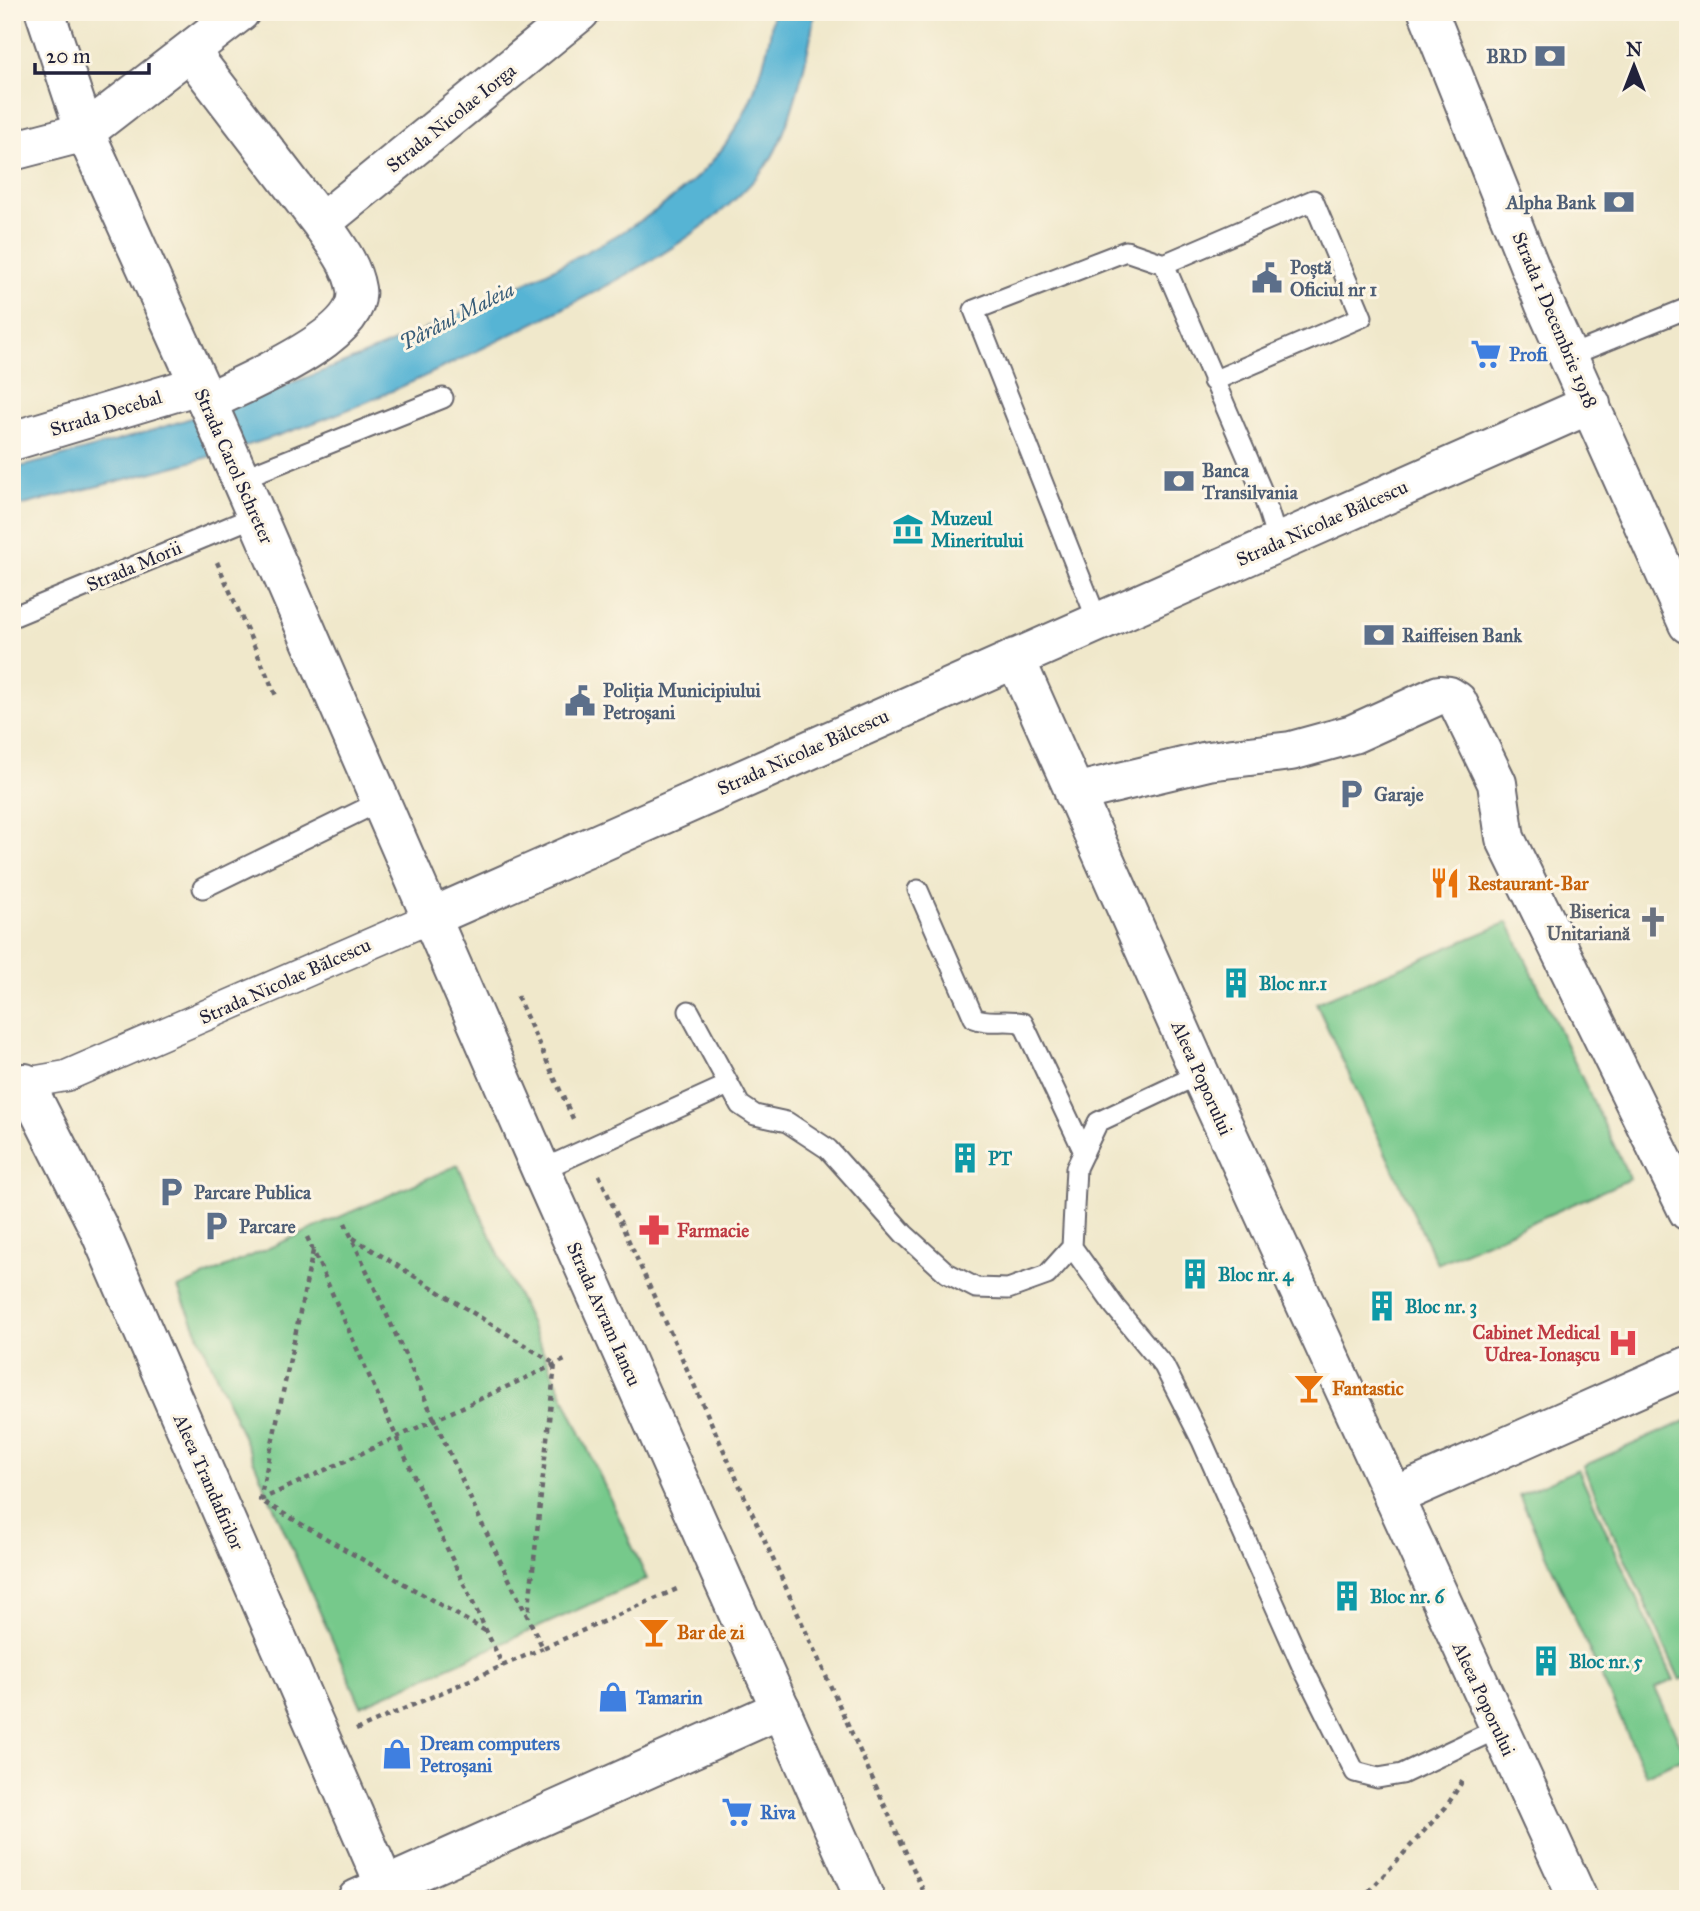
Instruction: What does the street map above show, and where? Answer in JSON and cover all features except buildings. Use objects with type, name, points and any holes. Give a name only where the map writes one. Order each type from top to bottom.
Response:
[{"type":"street","name":"Strada Carol Schreter","points":[[45,12],[85,132],[203,393],[432,917]]},
{"type":"street","points":[[12,151],[85,132],[240,12]]},
{"type":"street","name":"Strada Nicolae Iorga","points":[[321,223],[580,12]]},
{"type":"street","name":"Strada 1 Decembrie 1918","points":[[1428,12],[1545,305],[1688,624]]},
{"type":"street","points":[[191,52],[321,223],[351,267],[357,292],[352,314],[322,342],[203,393]]},
{"type":"street","name":"Strada Decebal","points":[[12,441],[203,393]]},
{"type":"street","name":"Strada Nicolae Bălcescu","points":[[19,1086],[66,1076],[1591,404]]},
{"type":"street","name":"Aleea Poporului","points":[[1015,658],[1200,1074],[1497,1729],[1577,1899]]},
{"type":"street","points":[[1074,793],[1208,761],[1303,747],[1353,734],[1439,695],[1449,696],[1457,701],[1497,783],[1506,838],[1688,1211]]},
{"type":"street","name":"Strada Avram Iancu","points":[[432,917],[541,1170],[865,1899]]},
{"type":"street","name":"Aleea Trandafirilor","points":[[19,1086],[98,1227],[324,1745],[392,1890]]},
{"type":"street","points":[[1392,1497],[1688,1366]]},
{"type":"street","points":[[392,1890],[781,1709]]},
{"type":"lane","points":[[1098,622],[974,310],[1126,251],[1164,264],[1313,200],[1362,317],[1213,381]]},
{"type":"lane","points":[[1164,264],[1261,489],[1278,542]]},
{"type":"lane","points":[[1569,356],[1688,308]]},
{"type":"lane","points":[[240,479],[443,398]]},
{"type":"lane","name":"Strada Morii","points":[[12,617],[256,516]]},
{"type":"lane","points":[[203,888],[381,801]]},
{"type":"lane","points":[[918,890],[974,1018],[985,1023],[1008,1018],[1023,1023],[1084,1152]]},
{"type":"lane","points":[[689,1011],[740,1105],[755,1115],[787,1122],[828,1149],[904,1234],[947,1273],[976,1289],[1008,1289],[1047,1275],[1072,1247],[1076,1168],[1098,1122],[1200,1074]]},
{"type":"lane","points":[[541,1170],[728,1085]]},
{"type":"lane","points":[[1072,1247],[1164,1366],[1202,1441],[1302,1666],[1355,1772],[1378,1778],[1402,1774],[1497,1729]]},
{"type":"path","points":[[205,536],[277,698]]},
{"type":"path","points":[[517,996],[927,1899]]},
{"type":"path","points":[[345,1223],[543,1648]]},
{"type":"path","points":[[307,1237],[503,1666]]},
{"type":"path","points":[[352,1238],[555,1364]]},
{"type":"path","points":[[260,1500],[313,1251]]},
{"type":"path","points":[[223,1515],[397,1439],[567,1359]]},
{"type":"path","points":[[528,1617],[555,1364]]},
{"type":"path","points":[[260,1500],[487,1632]]},
{"type":"path","points":[[324,1745],[677,1589]]},
{"type":"path","points":[[1362,1899],[1446,1807],[1497,1729]]},
{"type":"green space","points":[[1508,922],[1630,1179],[1437,1264],[1316,1003]]},
{"type":"green space","points":[[458,1165],[647,1579],[361,1706],[178,1288]]},
{"type":"green space","points":[[1688,1420],[1688,1677],[1680,1680],[1583,1466]]},
{"type":"green space","points":[[1578,1469],[1674,1680],[1655,1688],[1686,1757],[1646,1775],[1519,1495]]},
{"type":"water","name":"Pârâul Maleia","points":[[773,12],[814,12],[804,68],[784,132],[768,163],[748,187],[672,248],[614,282],[527,326],[434,372],[340,413],[235,449],[12,508],[12,469],[79,452],[213,411],[344,363],[535,278],[646,217],[667,203],[704,170],[731,136],[760,76]]},
{"type":"place","name":"BRD","points":[[1550,56]]},
{"type":"place","name":"Alpha Bank","points":[[1619,202]]},
{"type":"place","name":"Poștă Oficiul nr 1","points":[[1267,278]]},
{"type":"place","name":"Profi","points":[[1486,354]]},
{"type":"place","name":"Banca Transilvania","points":[[1179,481]]},
{"type":"place","name":"Muzeul Mineritului","points":[[908,529]]},
{"type":"place","name":"Raiffeisen Bank","points":[[1379,635]]},
{"type":"place","name":"Poliția Municipiului Petroșani","points":[[580,701]]},
{"type":"place","name":"Garaje","points":[[1351,794]]},
{"type":"place","name":"Restaurant-Bar","points":[[1445,883]]},
{"type":"place","name":"Biserica Unitariană","points":[[1653,922]]},
{"type":"place","name":"Bloc nr.1","points":[[1236,983]]},
{"type":"place","name":"PT","points":[[965,1158]]},
{"type":"place","name":"Parcare Publica","points":[[171,1192]]},
{"type":"place","name":"Parcare","points":[[216,1226]]},
{"type":"place","name":"Farmacie","points":[[654,1230]]},
{"type":"place","name":"Bloc nr. 4","points":[[1195,1274]]},
{"type":"place","name":"Bloc nr. 3","points":[[1382,1306]]},
{"type":"place","name":"Cabinet Medical Udrea-Ionașcu","points":[[1623,1343]]},
{"type":"place","name":"Fantastic","points":[[1309,1388]]},
{"type":"place","name":"Bloc nr. 6","points":[[1347,1596]]},
{"type":"place","name":"Bar de zi","points":[[654,1632]]},
{"type":"place","name":"Bloc nr. 5","points":[[1546,1661]]},
{"type":"place","name":"Tamarin","points":[[613,1697]]},
{"type":"place","name":"Dream computers Petroșani","points":[[397,1754]]},
{"type":"place","name":"Riva","points":[[737,1812]]}]
